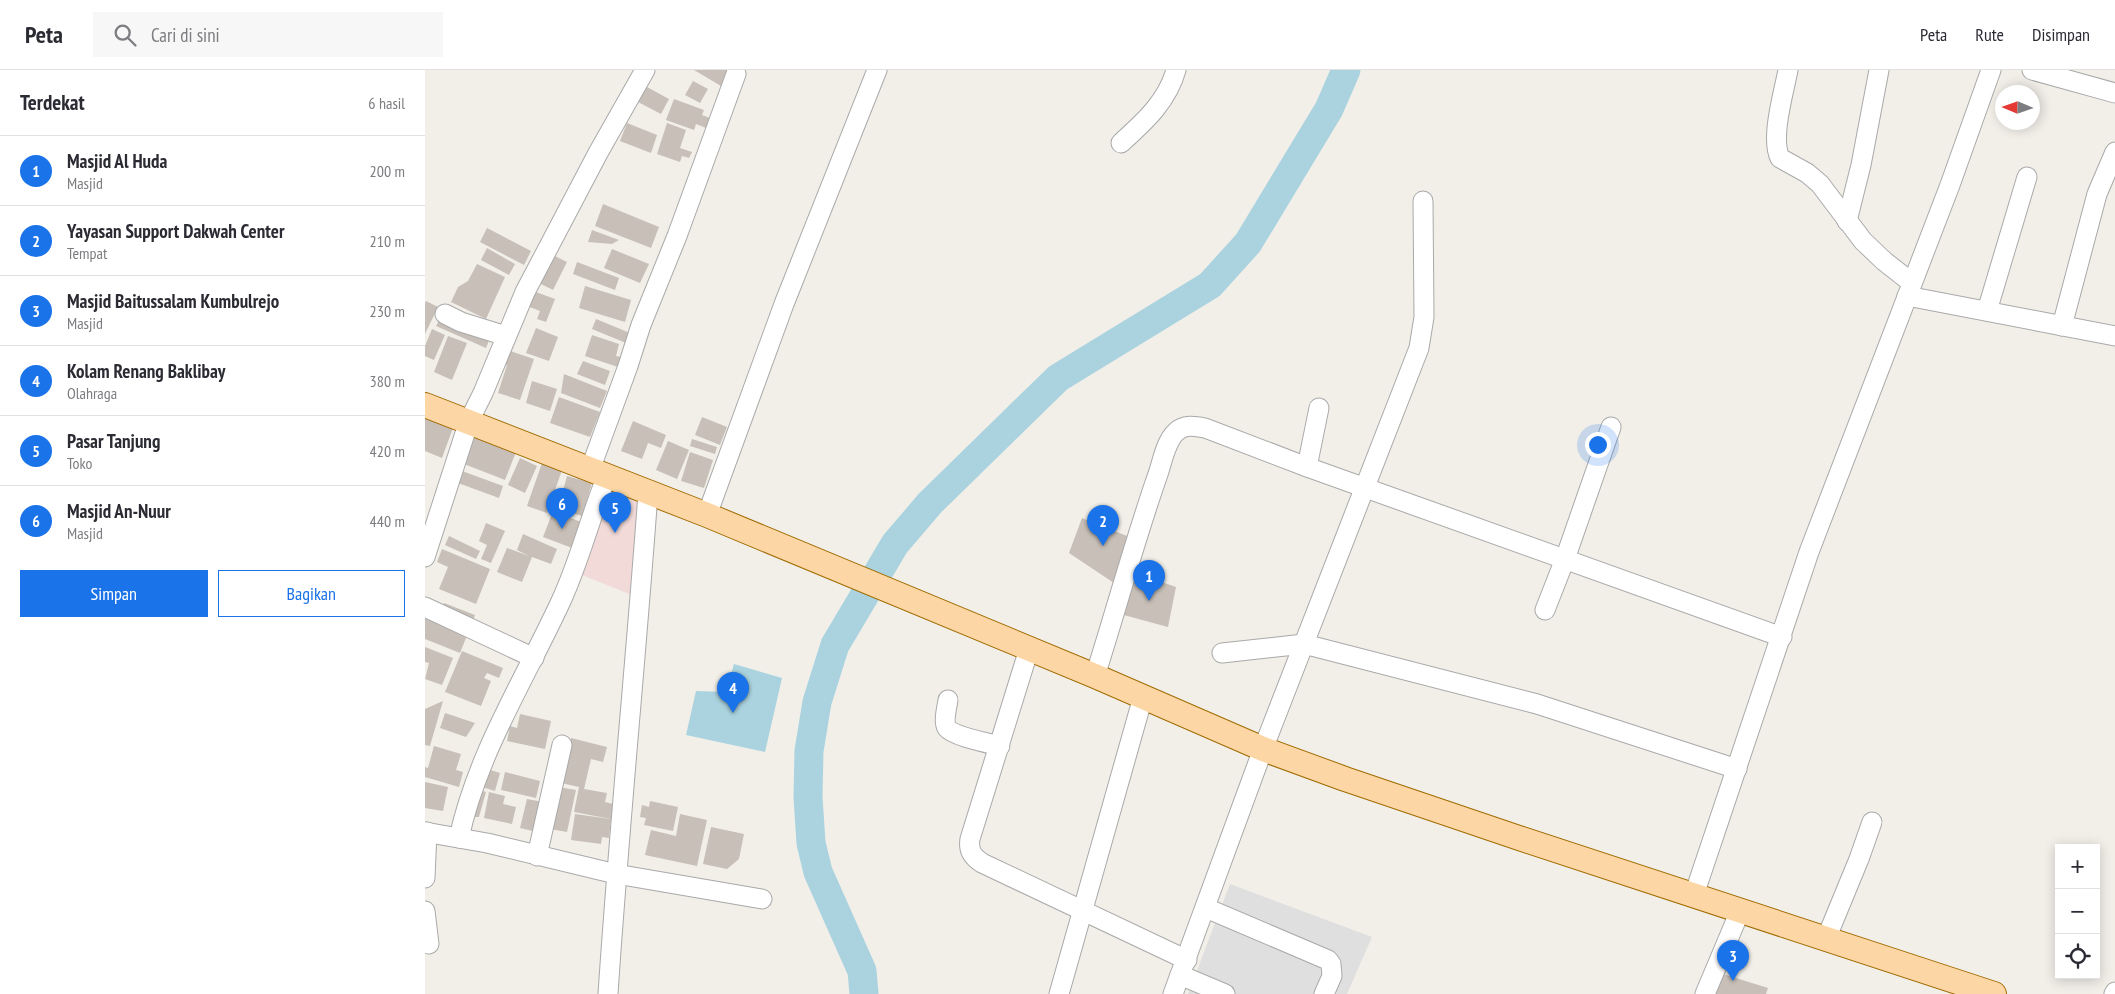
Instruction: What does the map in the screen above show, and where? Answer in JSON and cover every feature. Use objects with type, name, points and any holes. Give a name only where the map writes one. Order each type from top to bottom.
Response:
[{"type":"main road","points":[[425,405],[648,494],[707,515],[1095,676],[1263,749],[1422,806],[1994,994]]},
{"type":"street","points":[[425,557],[469,422],[525,292],[598,153],[645,70]]},
{"type":"street","points":[[707,515],[784,304],[877,70]]},
{"type":"street","points":[[1121,144],[1148,118],[1171,87],[1175,70]]},
{"type":"street","points":[[1787,70],[1777,134],[1777,152],[1780,158],[1807,173],[1820,184],[1863,241],[1910,289],[1987,311],[2115,336]]},
{"type":"street","points":[[1847,221],[1861,165],[1879,70]]},
{"type":"street","points":[[1694,895],[1782,637],[1812,542],[1910,289],[1991,70]]},
{"type":"street","points":[[2032,70],[2115,93]]},
{"type":"street","points":[[459,838],[464,815],[479,770],[576,567],[595,505],[598,473],[641,325],[677,236],[736,74]]},
{"type":"street","points":[[2063,326],[2097,194],[2115,152]]},
{"type":"street","points":[[1987,311],[2027,177]]},
{"type":"street","points":[[1173,994],[1263,749],[1412,366],[1423,332],[1423,201]]},
{"type":"street","points":[[445,314],[461,322],[506,336]]},
{"type":"street","points":[[1307,467],[1319,408]]},
{"type":"street","points":[[1095,676],[1150,496],[1169,442],[1176,432],[1184,427],[1193,425],[1782,637]]},
{"type":"street","points":[[1545,610],[1565,559],[1611,426]]},
{"type":"street","points":[[608,994],[616,874],[637,646],[648,494]]},
{"type":"street","points":[[425,607],[534,658]]},
{"type":"street","points":[[1222,653],[1304,644],[1537,704],[1737,769]]},
{"type":"street","points":[[1029,649],[970,840],[969,846],[972,854],[982,863],[1082,911],[1183,968],[1224,994]]},
{"type":"street","points":[[1059,994],[1143,697]]},
{"type":"street","points":[[948,700],[945,722],[953,733],[999,746]]},
{"type":"street","points":[[537,856],[562,745]]},
{"type":"street","points":[[1826,939],[1872,822]]},
{"type":"street","points":[[425,878],[426,832],[616,874],[762,899]]},
{"type":"street","points":[[1206,908],[1328,960],[1331,964],[1332,976],[1324,994]]},
{"type":"street","points":[[425,911],[429,944]]},
{"type":"street","points":[[1705,994],[1740,911]]},
{"type":"shaded area","points":[[609,484],[640,497],[634,596],[577,573]]},
{"type":"shaded area","points":[[1230,884],[1372,937],[1347,994],[1188,994]]},
{"type":"water","points":[[734,664],[782,678],[765,752],[686,735],[696,691],[726,692]]},
{"type":"building","points":[[694,70],[730,70],[721,86]]},
{"type":"building","points":[[693,81],[708,89],[700,103],[685,95]]},
{"type":"building","points":[[647,87],[669,99],[661,114],[638,102]]},
{"type":"building","points":[[674,99],[704,110],[702,115],[710,118],[706,128],[696,124],[694,130],[666,120]]},
{"type":"building","points":[[627,123],[657,135],[651,153],[620,141]]},
{"type":"building","points":[[667,123],[686,130],[680,148],[692,152],[689,158],[682,156],[680,162],[657,154]]},
{"type":"building","points":[[603,204],[659,227],[651,248],[595,226]]},
{"type":"building","points":[[487,228],[531,251],[524,265],[480,242]]},
{"type":"building","points":[[592,230],[619,240],[612,244],[588,242]]},
{"type":"building","points":[[487,248],[515,264],[509,275],[481,260]]},
{"type":"building","points":[[612,249],[649,264],[640,283],[604,268]]},
{"type":"building","points":[[551,254],[567,262],[553,290],[537,282]]},
{"type":"building","points":[[577,262],[619,278],[615,290],[573,274]]},
{"type":"building","points":[[477,264],[505,277],[486,319],[451,302],[458,287],[468,281]]},
{"type":"building","points":[[585,286],[631,300],[625,322],[579,308]]},
{"type":"building","points":[[533,291],[555,299],[546,322],[537,319],[540,311],[527,306]]},
{"type":"building","points":[[426,301],[438,307],[425,334],[425,303]]},
{"type":"building","points":[[441,317],[490,338],[486,348],[436,326]]},
{"type":"building","points":[[596,319],[630,333],[626,343],[592,329]]},
{"type":"building","points":[[536,328],[558,337],[549,361],[526,353]]},
{"type":"building","points":[[432,329],[445,335],[434,360],[425,356],[425,346]]},
{"type":"building","points":[[592,335],[619,344],[616,356],[621,357],[618,367],[585,356]]},
{"type":"building","points":[[448,336],[467,343],[452,380],[434,372]]},
{"type":"building","points":[[504,349],[534,359],[520,400],[498,393],[507,365],[499,363]]},
{"type":"building","points":[[583,361],[610,371],[605,385],[577,374]]},
{"type":"building","points":[[564,374],[607,391],[600,408],[561,393]]},
{"type":"building","points":[[532,381],[557,389],[550,411],[526,403]]},
{"type":"building","points":[[559,397],[600,412],[590,437],[550,423]]},
{"type":"building","points":[[425,413],[454,425],[442,458],[425,451]]},
{"type":"building","points":[[702,417],[727,427],[720,445],[695,435]]},
{"type":"building","points":[[633,421],[666,435],[661,448],[648,443],[642,459],[621,451]]},
{"type":"building","points":[[475,436],[516,452],[505,480],[464,464]]},
{"type":"building","points":[[692,439],[717,447],[715,454],[690,446]]},
{"type":"building","points":[[668,441],[689,450],[677,479],[656,470]]},
{"type":"building","points":[[690,452],[713,460],[704,488],[681,481]]},
{"type":"building","points":[[520,458],[537,466],[525,493],[508,485]]},
{"type":"building","points":[[542,463],[562,470],[547,513],[527,506]]},
{"type":"building","points":[[462,471],[503,486],[499,498],[458,483]]},
{"type":"building","points":[[567,476],[592,483],[582,516],[558,509]]},
{"type":"building","points":[[553,511],[581,522],[572,548],[543,537]]},
{"type":"building","points":[[1082,518],[1137,540],[1117,585],[1069,553]]},
{"type":"building","points":[[486,523],[505,531],[491,563],[481,559],[487,545],[479,541]]},
{"type":"building","points":[[523,534],[557,549],[551,564],[532,557],[522,582],[497,572],[507,548],[529,556],[517,550]]},
{"type":"building","points":[[449,536],[480,551],[476,559],[445,545]]},
{"type":"building","points":[[442,549],[490,569],[476,604],[439,589],[448,567],[437,562]]},
{"type":"building","points":[[1133,572],[1176,587],[1168,627],[1120,614]]},
{"type":"building","points":[[444,603],[475,615],[472,623],[441,611]]},
{"type":"building","points":[[425,617],[468,633],[460,653],[425,639]]},
{"type":"building","points":[[425,647],[453,658],[442,685],[425,679],[429,663],[425,662]]},
{"type":"building","points":[[462,651],[503,668],[499,678],[487,673],[484,678],[491,681],[481,706],[445,692]]},
{"type":"building","points":[[443,701],[430,746],[425,745],[425,709]]},
{"type":"building","points":[[445,713],[475,723],[466,737],[440,728]]},
{"type":"building","points":[[520,714],[551,721],[545,749],[507,741],[510,726],[517,728]]},
{"type":"building","points":[[571,738],[607,747],[603,762],[591,759],[584,789],[607,793],[605,802],[613,804],[611,819],[574,812],[579,787],[561,783]]},
{"type":"building","points":[[434,746],[461,754],[456,770],[463,772],[459,787],[425,777],[425,767],[428,768]]},
{"type":"building","points":[[484,768],[500,773],[495,791],[479,786]]},
{"type":"building","points":[[505,772],[540,781],[536,798],[501,790]]},
{"type":"building","points":[[425,782],[448,787],[443,811],[425,808]]},
{"type":"building","points":[[558,787],[576,790],[567,832],[550,829]]},
{"type":"building","points":[[476,789],[486,792],[479,817],[467,817]]},
{"type":"building","points":[[489,792],[505,796],[503,804],[516,807],[512,824],[484,818]]},
{"type":"building","points":[[527,799],[543,802],[537,832],[520,828]]},
{"type":"building","points":[[650,801],[678,807],[673,831],[644,825],[646,818],[640,817],[642,805],[649,807]]},
{"type":"building","points":[[575,814],[611,819],[609,838],[602,837],[601,844],[571,840]]},
{"type":"building","points":[[680,814],[707,820],[697,866],[645,855],[651,830],[676,836]]},
{"type":"building","points":[[711,827],[744,834],[739,859],[727,869],[703,864]]},
{"type":"building","points":[[1723,974],[1768,988],[1766,994],[1713,994]]},
{"type":"waterway","points":[[864,994],[862,971],[818,872],[811,843],[808,797],[809,751],[817,702],[835,645],[895,544],[930,503],[1058,378],[1210,285],[1248,243],[1329,109],[1346,70]]},
{"type":"place","name":"Masjid An-Nuur","points":[[562,529]]},
{"type":"place","name":"Pasar Tanjung","points":[[615,533]]},
{"type":"place","name":"Yayasan Support Dakwah Center","points":[[1103,546]]},
{"type":"place","name":"Masjid Al Huda","points":[[1149,601]]},
{"type":"place","name":"Kolam Renang Baklibay","points":[[733,713]]},
{"type":"place","name":"Masjid Baitussalam Kumbulrejo","points":[[1733,981]]}]
